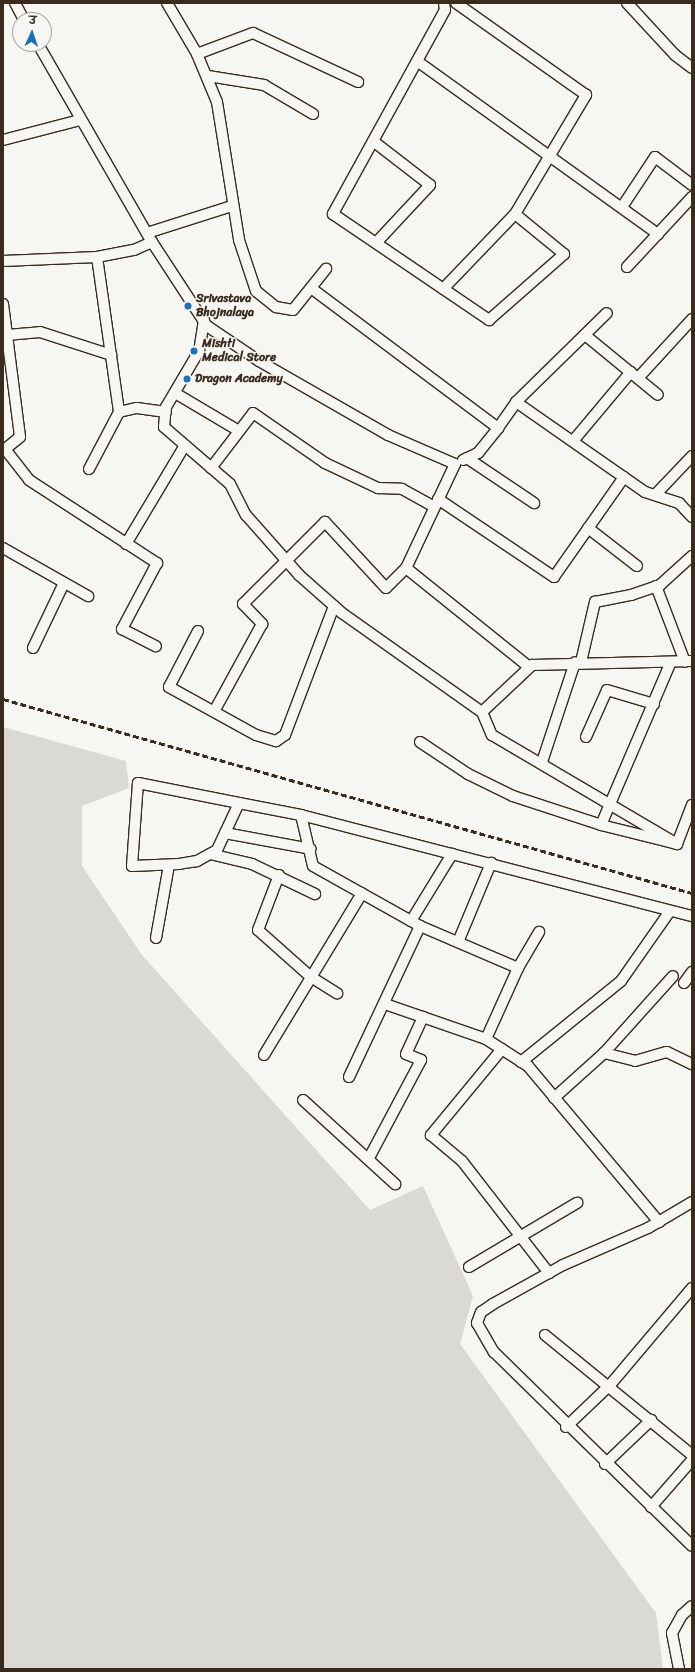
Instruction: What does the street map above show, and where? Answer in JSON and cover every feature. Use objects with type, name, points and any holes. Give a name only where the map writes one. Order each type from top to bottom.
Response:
[{"type":"street","points":[[15,3],[20,12]]},
{"type":"street","points":[[166,3],[197,54],[208,76],[217,102],[232,206],[245,265],[256,291],[276,307],[293,310],[326,269]]},
{"type":"street","points":[[444,3],[446,10],[333,214],[489,320],[564,254],[515,214]]},
{"type":"street","points":[[443,289],[515,214],[586,95],[456,3]]},
{"type":"street","points":[[627,3],[675,55],[692,68]]},
{"type":"street","points":[[197,54],[253,33],[358,82]]},
{"type":"street","points":[[42,52],[80,120],[149,237],[204,320],[259,361],[388,435],[455,464]]},
{"type":"street","points":[[417,61],[548,158],[622,207],[658,234]]},
{"type":"street","points":[[208,76],[264,85],[313,114]]},
{"type":"street","points":[[3,140],[80,120]]},
{"type":"street","points":[[373,142],[430,186],[376,243]]},
{"type":"street","points":[[622,207],[655,157],[692,185]]},
{"type":"street","points":[[627,266],[692,197]]},
{"type":"street","points":[[3,261],[97,257],[134,250],[149,237],[232,206]]},
{"type":"street","points":[[89,469],[119,412],[97,257]]},
{"type":"street","points":[[311,288],[498,428]]},
{"type":"street","points":[[3,304],[20,437],[4,450],[29,480],[157,564],[122,629],[156,646]]},
{"type":"street","points":[[215,710],[262,624],[243,604],[286,559],[325,522],[386,588],[406,568],[455,464],[478,453],[516,402],[608,313]]},
{"type":"street","points":[[204,320],[199,351],[166,412],[164,427],[230,484],[246,516],[286,559],[334,606],[482,712],[492,735],[542,762],[678,844]]},
{"type":"street","points":[[573,441],[634,375],[692,320]]},
{"type":"street","points":[[7,335],[40,332],[111,355]]},
{"type":"street","points":[[585,335],[658,395]]},
{"type":"street","points":[[175,393],[239,431]]},
{"type":"street","points":[[516,402],[624,477],[655,495],[679,503],[692,517]]},
{"type":"street","points":[[119,412],[137,408],[166,412]]},
{"type":"street","points":[[211,468],[253,413],[325,463],[378,488],[402,489],[436,503],[554,577],[624,477]]},
{"type":"street","points":[[126,544],[185,445]]},
{"type":"street","points":[[655,495],[692,456]]},
{"type":"street","points":[[467,458],[534,503]]},
{"type":"street","points":[[588,528],[637,566]]},
{"type":"street","points":[[4,552],[88,596]]},
{"type":"street","points":[[542,762],[578,662],[595,602],[656,586],[692,556]]},
{"type":"street","points":[[406,568],[529,667]]},
{"type":"street","points":[[33,648],[64,583]]},
{"type":"street","points":[[482,712],[529,667],[578,662],[689,662],[656,586]]},
{"type":"street","points":[[198,631],[169,687],[215,710],[256,735],[276,741],[285,735],[334,606]]},
{"type":"street","points":[[601,825],[671,662]]},
{"type":"street","points":[[586,737],[607,690],[654,704]]},
{"type":"street","points":[[420,742],[468,774],[513,796],[601,825],[678,844]]},
{"type":"street","points":[[239,803],[217,850],[197,861],[169,865],[132,866],[138,783],[301,815],[692,916]]},
{"type":"street","points":[[678,844],[692,805]]},
{"type":"street","points":[[301,815],[311,849],[313,866],[416,923],[518,968]]},
{"type":"street","points":[[225,833],[311,849]]},
{"type":"street","points":[[210,854],[252,864],[279,875],[314,894]]},
{"type":"street","points":[[349,1077],[385,1004],[416,923],[452,854]]},
{"type":"street","points":[[458,942],[490,863]]},
{"type":"street","points":[[156,938],[169,865]]},
{"type":"street","points":[[279,875],[258,930],[311,977],[337,993]]},
{"type":"street","points":[[264,1055],[362,893]]},
{"type":"street","points":[[521,1062],[621,981],[670,911]]},
{"type":"street","points":[[486,1039],[518,968],[539,932]]},
{"type":"street","points":[[684,983],[692,972]]},
{"type":"street","points":[[554,1098],[604,1053],[673,976]]},
{"type":"street","points":[[385,1004],[486,1039],[521,1062],[554,1098],[659,1222]]},
{"type":"street","points":[[369,1158],[421,1060],[406,1054],[422,1017]]},
{"type":"street","points":[[502,1049],[430,1136],[462,1161],[549,1273]]},
{"type":"street","points":[[604,1053],[634,1061],[667,1052],[692,1064]]},
{"type":"street","points":[[303,1100],[369,1158],[395,1184]]},
{"type":"street","points":[[692,1202],[659,1222],[549,1273],[481,1312],[476,1323],[494,1352],[566,1427],[692,1546]]},
{"type":"street","points":[[469,1267],[577,1203]]},
{"type":"street","points":[[566,1427],[610,1385],[692,1288]]},
{"type":"street","points":[[545,1335],[610,1385],[692,1454]]},
{"type":"street","points":[[605,1464],[651,1420]]},
{"type":"street","points":[[651,1507],[692,1460]]},
{"type":"street","points":[[679,1669],[672,1633],[692,1606]]},
{"type":"shaded area","points":[[3,727],[126,761],[129,788],[82,806],[82,866],[142,955],[370,1210],[423,1186],[473,1296],[460,1344],[656,1613],[663,1669],[3,1669]]},
{"type":"railway","points":[[3,699],[692,893]]},
{"type":"place","name":"Srivastava Bhojnalaya","points":[[188,306]]},
{"type":"place","name":"Mishti Medical Store","points":[[194,351]]},
{"type":"place","name":"Dragon Academy","points":[[187,379]]}]
